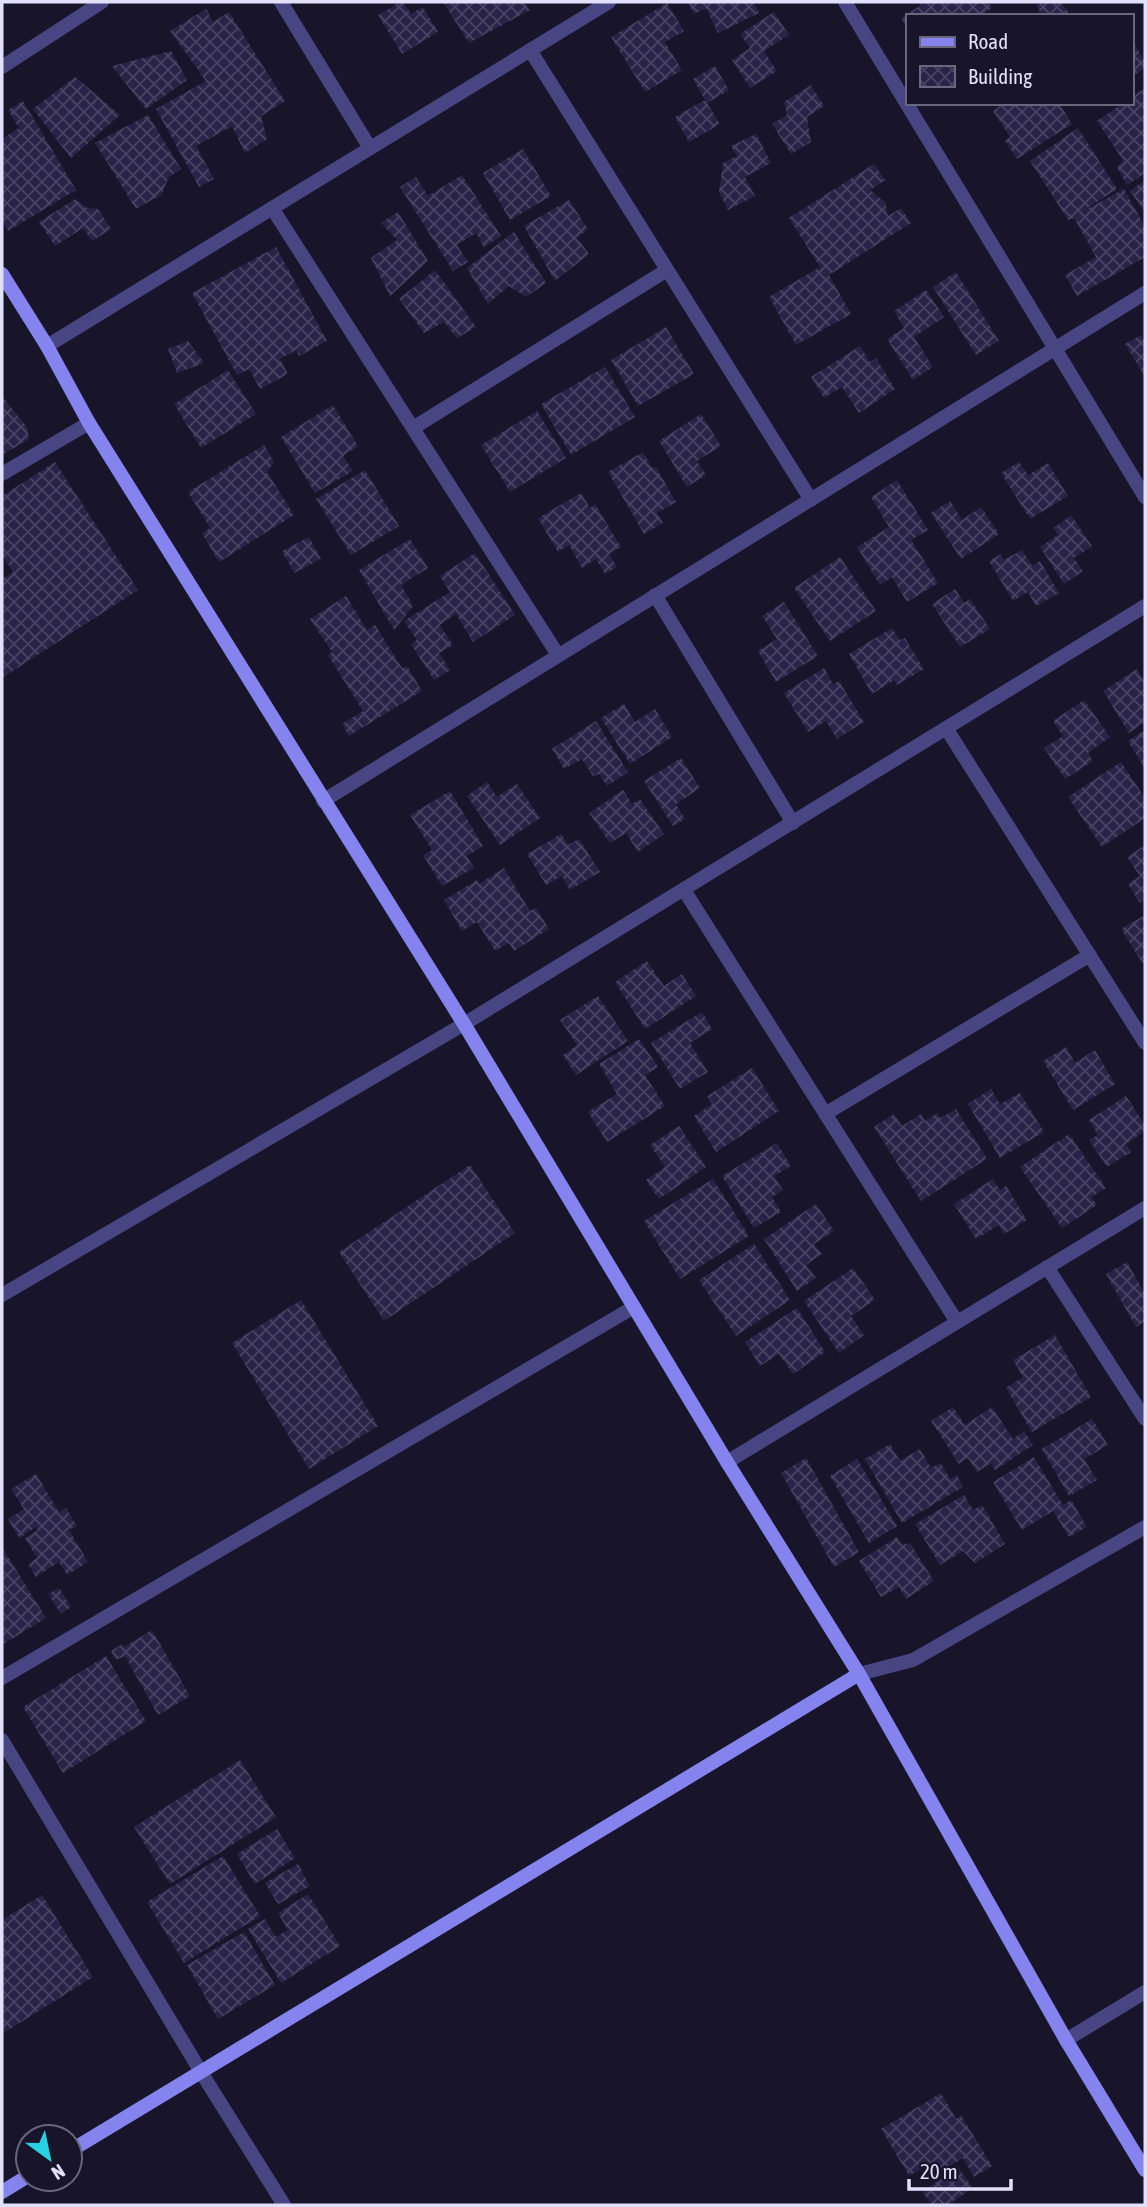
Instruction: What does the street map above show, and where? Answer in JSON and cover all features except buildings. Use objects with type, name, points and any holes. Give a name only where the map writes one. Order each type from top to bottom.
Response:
[{"type":"street","points":[[2,67],[102,2]]},
{"type":"street","points":[[281,2],[370,148]]},
{"type":"street","points":[[47,346],[608,2]]},
{"type":"street","points":[[845,2],[906,102]]},
{"type":"street","points":[[530,50],[811,500]]},
{"type":"street","points":[[908,105],[1145,497]]},
{"type":"street","points":[[272,208],[558,655]]},
{"type":"street","points":[[413,428],[667,270]]},
{"type":"street","points":[[2,274],[47,346],[89,423],[464,1024],[726,1462],[859,1674],[1066,2040],[1145,2170]]},
{"type":"street","points":[[323,801],[1145,293]]},
{"type":"street","points":[[2,474],[89,423]]},
{"type":"street","points":[[655,595],[793,823]]},
{"type":"street","points":[[2,1295],[464,1024],[1145,606]]},
{"type":"street","points":[[946,729],[1145,1043]]},
{"type":"street","points":[[684,890],[957,1322]]},
{"type":"street","points":[[825,1114],[1090,955]]},
{"type":"street","points":[[726,1462],[1145,1208]]},
{"type":"street","points":[[1047,1268],[1145,1419]]},
{"type":"street","points":[[2,1678],[634,1307]]},
{"type":"street","points":[[84,2143],[859,1674],[912,1660],[1145,1527]]},
{"type":"street","points":[[2,1740],[284,2205]]},
{"type":"street","points":[[1066,2040],[1145,1992]]}]
